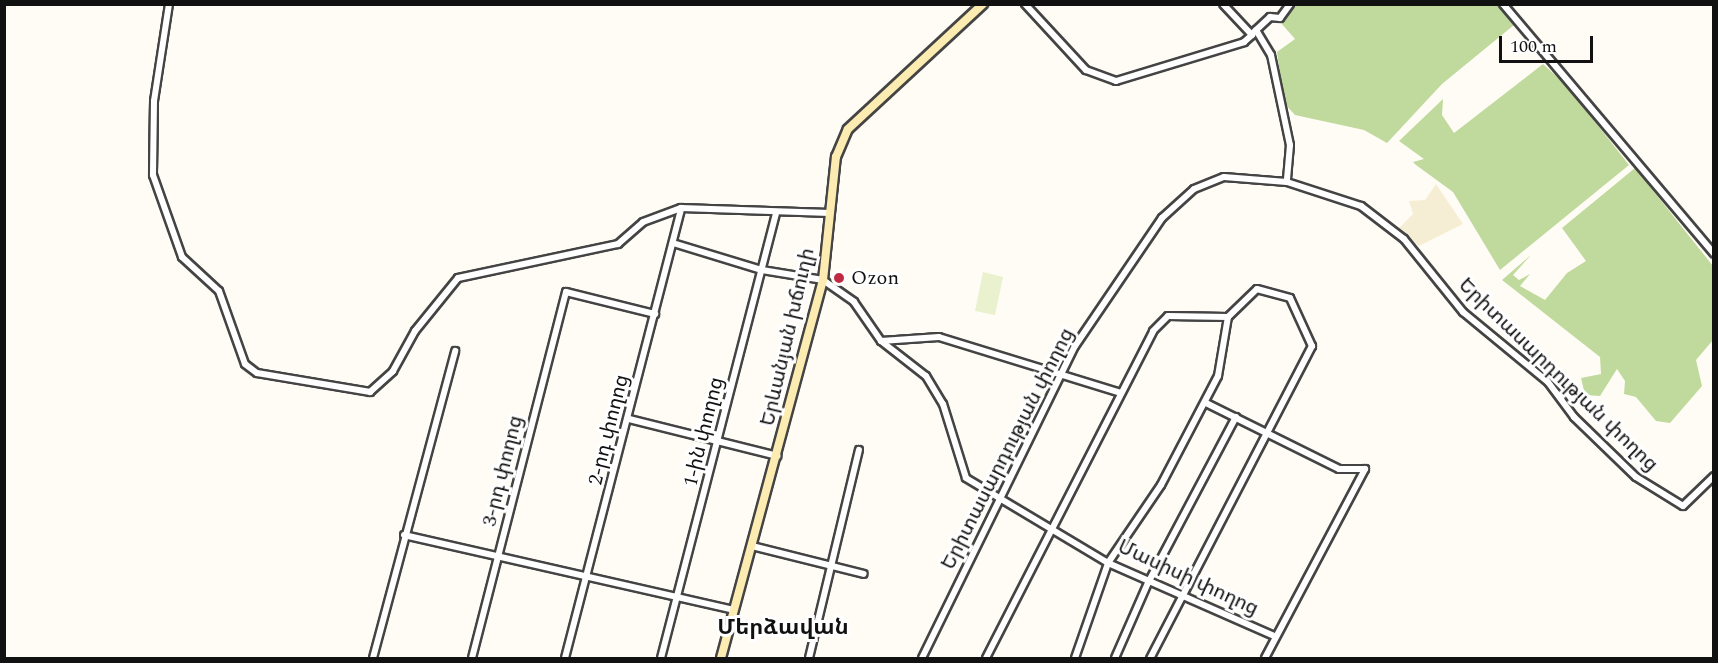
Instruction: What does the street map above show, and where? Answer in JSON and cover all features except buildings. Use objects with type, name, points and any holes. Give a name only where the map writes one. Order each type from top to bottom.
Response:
[{"type":"main road","name":"Երևանյան խճուղի","points":[[721,658],[823,280],[836,157],[848,129],[983,4]]},
{"type":"street","points":[[169,4],[154,101],[153,175],[182,257],[219,291],[245,364],[257,373],[370,392],[393,371],[448,284],[618,244],[643,222],[681,208],[776,213],[830,213]]},
{"type":"street","points":[[1025,4],[1086,70],[1116,81],[1244,42],[1270,17],[1280,18],[1290,4]]},
{"type":"street","points":[[1223,4],[1254,32],[1271,55],[1290,145],[1287,182]]},
{"type":"street","points":[[1503,4],[1713,254]]},
{"type":"street","name":"Երիտասարդության փողոց","points":[[922,658],[1000,501],[1060,371],[1180,199],[1224,177],[1287,182],[1361,206],[1387,222],[1463,312],[1548,382],[1574,417],[1636,477],[1683,506],[1713,476]]},
{"type":"street","name":"2-րդ փողոց","points":[[565,658],[590,577],[681,208]]},
{"type":"street","name":"1-ին փողոց","points":[[661,658],[679,596],[776,213]]},
{"type":"street","points":[[673,243],[762,270],[823,280]]},
{"type":"street","name":"Մասիսի փողոց","points":[[823,280],[854,302],[881,341],[926,375],[942,404],[966,478],[1000,501],[1108,563],[1182,591],[1274,636]]},
{"type":"street","points":[[1075,658],[1108,563],[1161,485],[1206,403],[1218,376],[1228,317],[1257,288],[1293,299],[1311,340],[1269,430],[1182,591],[1150,658]]},
{"type":"street","name":"3-րդ փողոց","points":[[472,658],[566,292],[655,314]]},
{"type":"street","points":[[986,658],[1054,530],[1153,331],[1168,316],[1228,317]]},
{"type":"street","points":[[881,341],[939,337],[1060,371],[1121,393]]},
{"type":"street","points":[[373,658],[455,351]]},
{"type":"street","points":[[1206,403],[1269,430],[1339,469],[1365,469],[1274,636],[1265,658]]},
{"type":"street","points":[[1115,658],[1152,579],[1236,417]]},
{"type":"street","points":[[629,419],[777,456]]},
{"type":"street","points":[[809,658],[859,450]]},
{"type":"street","points":[[404,535],[734,610]]},
{"type":"street","points":[[752,546],[864,574]]},
{"type":"shaded area","points":[[1436,184],[1463,224],[1419,246],[1398,229],[1413,214],[1409,201],[1425,200]]},
{"type":"green space","points":[[1294,5],[1498,5],[1514,25],[1442,84],[1387,143],[1364,130],[1295,115],[1284,103],[1277,52],[1295,39],[1281,23]]},
{"type":"green space","points":[[1543,64],[1566,85],[1629,165],[1500,270],[1453,192],[1416,165],[1413,162],[1424,159],[1399,141],[1443,99],[1442,115],[1454,133]]},
{"type":"green space","points":[[1635,168],[1713,266],[1713,340],[1696,360],[1702,386],[1670,423],[1656,421],[1636,397],[1624,394],[1625,381],[1617,369],[1600,396],[1585,395],[1581,378],[1601,374],[1600,357],[1502,280],[1531,255],[1513,275],[1519,280],[1530,274],[1520,286],[1545,300],[1567,273],[1586,261],[1562,228]]},
{"type":"green space","points":[[983,272],[1003,277],[995,315],[975,311]]},
{"type":"place","name":"Ozon","points":[[839,278]]},
{"type":"district","name":"Մերձավան","points":[[783,628]]}]
